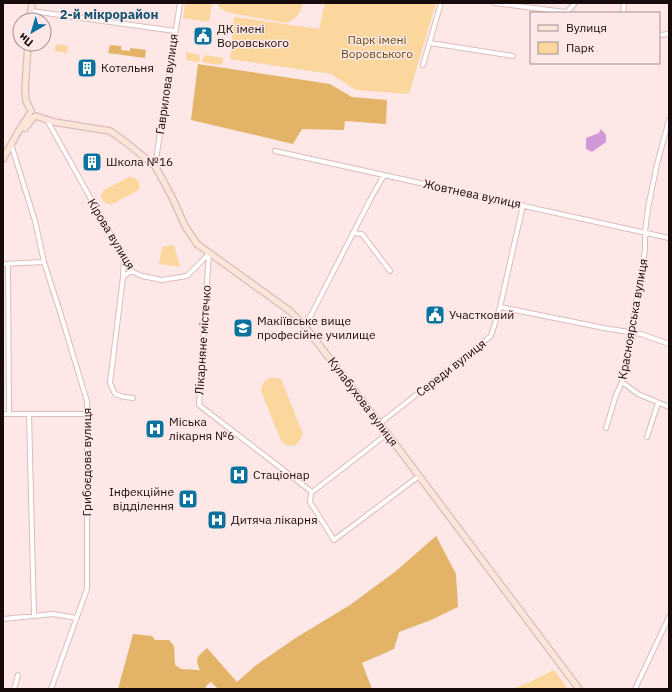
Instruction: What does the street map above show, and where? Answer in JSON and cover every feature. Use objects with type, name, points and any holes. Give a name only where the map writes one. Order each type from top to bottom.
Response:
[{"type":"street","points":[[32,3],[31,11],[175,31]]},
{"type":"street","name":"Гаврилова вулиця","points":[[155,166],[180,3]]},
{"type":"street","points":[[423,65],[441,3]]},
{"type":"street","points":[[494,3],[528,5],[565,12],[568,11],[575,3]]},
{"type":"street","points":[[430,43],[513,56]]},
{"type":"street","points":[[3,159],[11,143],[33,115],[26,101],[25,90],[27,52]]},
{"type":"street","name":"Кулабухова вулиця","points":[[33,115],[54,122],[110,131],[155,166],[172,197],[185,226],[197,244],[290,310],[303,324],[579,689]]},
{"type":"street","name":"Кірова вулиця","points":[[46,119],[131,271],[142,276],[162,280],[187,276],[209,252]]},
{"type":"street","name":"Красноярська вулиця","points":[[606,428],[616,395],[622,382],[645,250],[645,232],[648,208],[657,164],[669,120]]},
{"type":"street","name":"Грибоєдова вулиця","points":[[11,143],[36,221],[44,262],[87,401],[87,589],[51,689]]},
{"type":"street","name":"Жовтнева вулиця","points":[[275,151],[669,238]]},
{"type":"street","points":[[303,324],[310,317],[384,175]]},
{"type":"street","name":"Середи вулиця","points":[[380,424],[491,336],[500,307],[523,205]]},
{"type":"street","points":[[353,233],[362,234],[390,271]]},
{"type":"street","name":"Лікарняне містечко","points":[[209,252],[199,405],[312,492]]},
{"type":"street","points":[[124,258],[110,383],[115,394],[133,398]]},
{"type":"street","points":[[9,414],[5,264],[44,262]]},
{"type":"street","points":[[122,277],[131,271]]},
{"type":"street","points":[[500,307],[554,319],[641,334],[669,344]]},
{"type":"street","points":[[622,382],[638,394],[669,407]]},
{"type":"street","points":[[647,438],[658,403]]},
{"type":"street","points":[[3,414],[87,414]]},
{"type":"street","points":[[29,414],[34,616]]},
{"type":"street","points":[[387,434],[311,493],[310,502],[334,540],[419,476]]},
{"type":"street","points":[[3,619],[53,614],[77,618]]},
{"type":"street","points":[[635,689],[669,617]]},
{"type":"street","points":[[14,689],[18,675]]},
{"type":"green space","points":[[185,3],[212,3],[209,22],[183,18]]},
{"type":"green space","points":[[217,3],[303,3],[298,15],[293,20],[286,23],[230,13],[224,11]]},
{"type":"green space","name":"Парк імені Воровського","points":[[325,3],[436,3],[409,94],[356,90],[331,74],[230,59],[234,17],[319,29]]},
{"type":"green space","points":[[56,44],[68,46],[67,53],[55,51]]},
{"type":"green space","points":[[186,52],[200,55],[199,62],[186,60]]},
{"type":"green space","points":[[206,55],[223,58],[222,64],[219,65],[202,62],[203,57]]},
{"type":"green space","points":[[129,177],[135,178],[139,182],[140,187],[137,191],[112,204],[107,204],[103,201],[101,196],[104,190]]},
{"type":"green space","points":[[174,245],[180,267],[159,264],[162,247]]},
{"type":"green space","points":[[269,378],[281,379],[303,434],[297,444],[291,446],[281,441],[261,391],[263,383]]},
{"type":"green space","points":[[554,670],[568,689],[512,689],[530,682]]},
{"type":"shaded area","points":[[110,45],[121,46],[121,50],[130,51],[130,48],[146,50],[145,58],[108,53]]},
{"type":"shaded area","points":[[198,64],[330,84],[352,97],[387,100],[386,124],[345,121],[344,130],[302,129],[293,144],[191,120]]},
{"type":"shaded area","points":[[601,129],[606,135],[606,142],[592,152],[586,149],[586,138],[599,133]]},
{"type":"shaded area","points":[[436,536],[456,574],[458,607],[431,620],[399,632],[394,649],[362,663],[372,689],[218,689],[211,682],[205,689],[118,689],[133,634],[152,636],[155,640],[169,640],[174,646],[175,665],[181,669],[200,670],[197,660],[201,653],[207,648],[237,682],[255,666],[294,639],[350,605],[396,571]]},
{"type":"place","name":"ДК імені Воровського","points":[[203,36]]},
{"type":"place","name":"Котельня","points":[[87,68]]},
{"type":"place","name":"Школа №16","points":[[92,162]]},
{"type":"place","name":"Участковий","points":[[435,315]]},
{"type":"place","name":"Макіївське вище професійне училище","points":[[243,328]]},
{"type":"place","name":"Міська лікарня №6","points":[[155,429]]},
{"type":"place","name":"Стаціонар","points":[[239,475]]},
{"type":"place","name":"Інфекційне відділення","points":[[188,499]]},
{"type":"place","name":"Дитяча лікарня","points":[[217,520]]},
{"type":"district","name":"2-й мікрорайон","points":[[109,14]]}]
